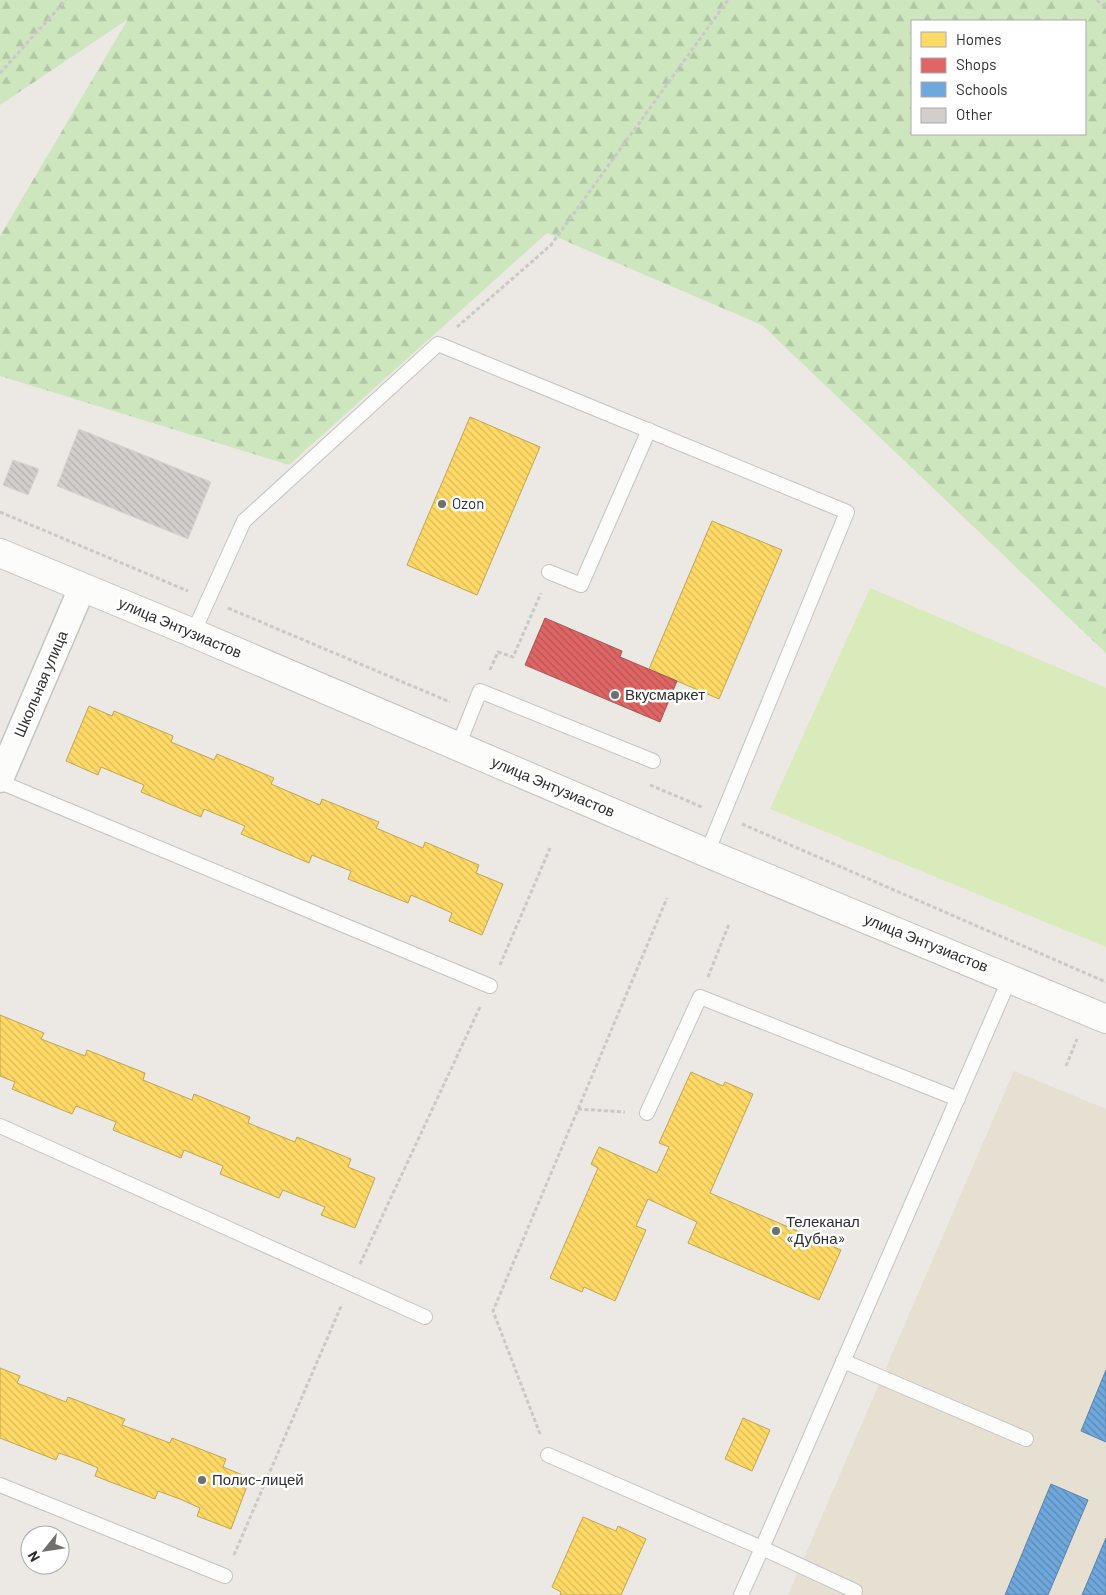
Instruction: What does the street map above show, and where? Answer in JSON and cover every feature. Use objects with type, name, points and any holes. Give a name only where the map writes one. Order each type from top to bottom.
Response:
[{"type":"street","name":"улица Энтузиастов","points":[[0,553],[193,633],[707,853],[1106,1019]]},
{"type":"street","name":"Школьная улица","points":[[0,781],[82,588]]},
{"type":"lane","points":[[193,633],[244,521],[438,344],[847,512],[707,853]]},
{"type":"lane","points":[[549,572],[581,585],[649,430]]},
{"type":"lane","points":[[458,746],[480,691],[653,761]]},
{"type":"lane","points":[[0,781],[490,986]]},
{"type":"lane","points":[[741,1595],[1010,978]]},
{"type":"lane","points":[[647,1113],[700,997],[958,1099]]},
{"type":"lane","points":[[0,1126],[425,1317]]},
{"type":"lane","points":[[843,1361],[1026,1439]]},
{"type":"lane","points":[[548,1455],[762,1548],[855,1591]]},
{"type":"lane","points":[[0,1485],[225,1576]]},
{"type":"path","points":[[0,73],[66,0]]},
{"type":"path","points":[[438,344],[551,245],[728,0]]},
{"type":"path","points":[[1097,0],[1106,5]]},
{"type":"path","points":[[0,512],[472,711]]},
{"type":"path","points":[[480,691],[498,652],[513,657],[549,572]]},
{"type":"path","points":[[642,782],[1106,982]]},
{"type":"path","points":[[225,1576],[351,1284],[490,986],[550,848]]},
{"type":"path","points":[[548,1455],[493,1311],[667,898]]},
{"type":"path","points":[[700,997],[728,924]]},
{"type":"path","points":[[578,1108],[647,1113]]},
{"type":"shaded area","points":[[1014,1071],[1106,1109],[1106,1595],[788,1595]]},
{"type":"green space","points":[[0,0],[1106,0],[1106,653],[762,325],[547,233],[289,465],[0,376],[0,236],[128,19],[0,105]]},
{"type":"green space","points":[[870,588],[1106,688],[1106,947],[770,809]]},
{"type":"building: Homes","points":[[470,417],[540,447],[477,595],[407,565]]},
{"type":"building: Homes","points":[[712,521],[782,550],[719,699],[649,669]]},
{"type":"building: Homes","points":[[89,706],[112,716],[114,711],[173,736],[171,742],[214,760],[217,754],[274,778],[271,784],[320,805],[322,799],[379,822],[376,828],[423,848],[425,842],[479,865],[476,873],[503,884],[482,935],[449,921],[452,913],[411,895],[408,903],[348,879],[351,871],[312,855],[309,863],[241,834],[245,826],[204,809],[201,817],[141,792],[144,785],[101,767],[98,775],[66,761]]},
{"type":"building: Homes","points":[[0,1015],[44,1033],[41,1039],[85,1056],[87,1050],[145,1073],[143,1080],[192,1100],[194,1094],[250,1117],[248,1123],[295,1142],[297,1137],[351,1159],[348,1167],[375,1178],[355,1228],[321,1215],[325,1207],[283,1190],[279,1198],[220,1174],[223,1166],[184,1150],[181,1158],[113,1130],[116,1122],[76,1106],[72,1114],[12,1089],[15,1082],[0,1076]]},
{"type":"building: Homes","points":[[691,1072],[723,1086],[725,1082],[753,1094],[710,1193],[841,1250],[819,1300],[688,1243],[697,1222],[648,1199],[636,1226],[646,1230],[615,1301],[584,1287],[582,1292],[550,1278],[598,1168],[591,1164],[599,1147],[657,1173],[669,1147],[659,1143]]},
{"type":"building: Homes","points":[[0,1368],[20,1376],[17,1383],[66,1402],[68,1397],[125,1419],[122,1425],[170,1443],[172,1438],[226,1459],[223,1467],[250,1478],[231,1529],[197,1516],[200,1508],[180,1499],[158,1491],[155,1499],[95,1476],[98,1468],[79,1460],[59,1453],[56,1460],[0,1438]]},
{"type":"building: Homes","points":[[743,1418],[770,1430],[752,1471],[725,1459]]},
{"type":"building: Homes","points":[[583,1517],[616,1531],[618,1526],[646,1539],[621,1595],[560,1595],[561,1592],[552,1587]]},
{"type":"building: Shops","points":[[545,618],[622,651],[620,657],[677,681],[660,722],[525,665]]},
{"type":"building: Schools","points":[[1106,1370],[1106,1442],[1081,1431]]},
{"type":"building: Schools","points":[[1051,1484],[1088,1500],[1048,1595],[1005,1595]]},
{"type":"building: Schools","points":[[1106,1538],[1106,1595],[1082,1595]]},
{"type":"building: Other","points":[[79,429],[211,482],[188,539],[57,486]]},
{"type":"building: Other","points":[[13,460],[39,469],[28,495],[3,485]]},
{"type":"place","name":"Ozon","points":[[442,504]]},
{"type":"place","name":"Вкусмаркет","points":[[615,695]]},
{"type":"place","name":"Телеканал «Дубна»","points":[[776,1231]]},
{"type":"place","name":"Полис-лицей","points":[[202,1480]]}]
